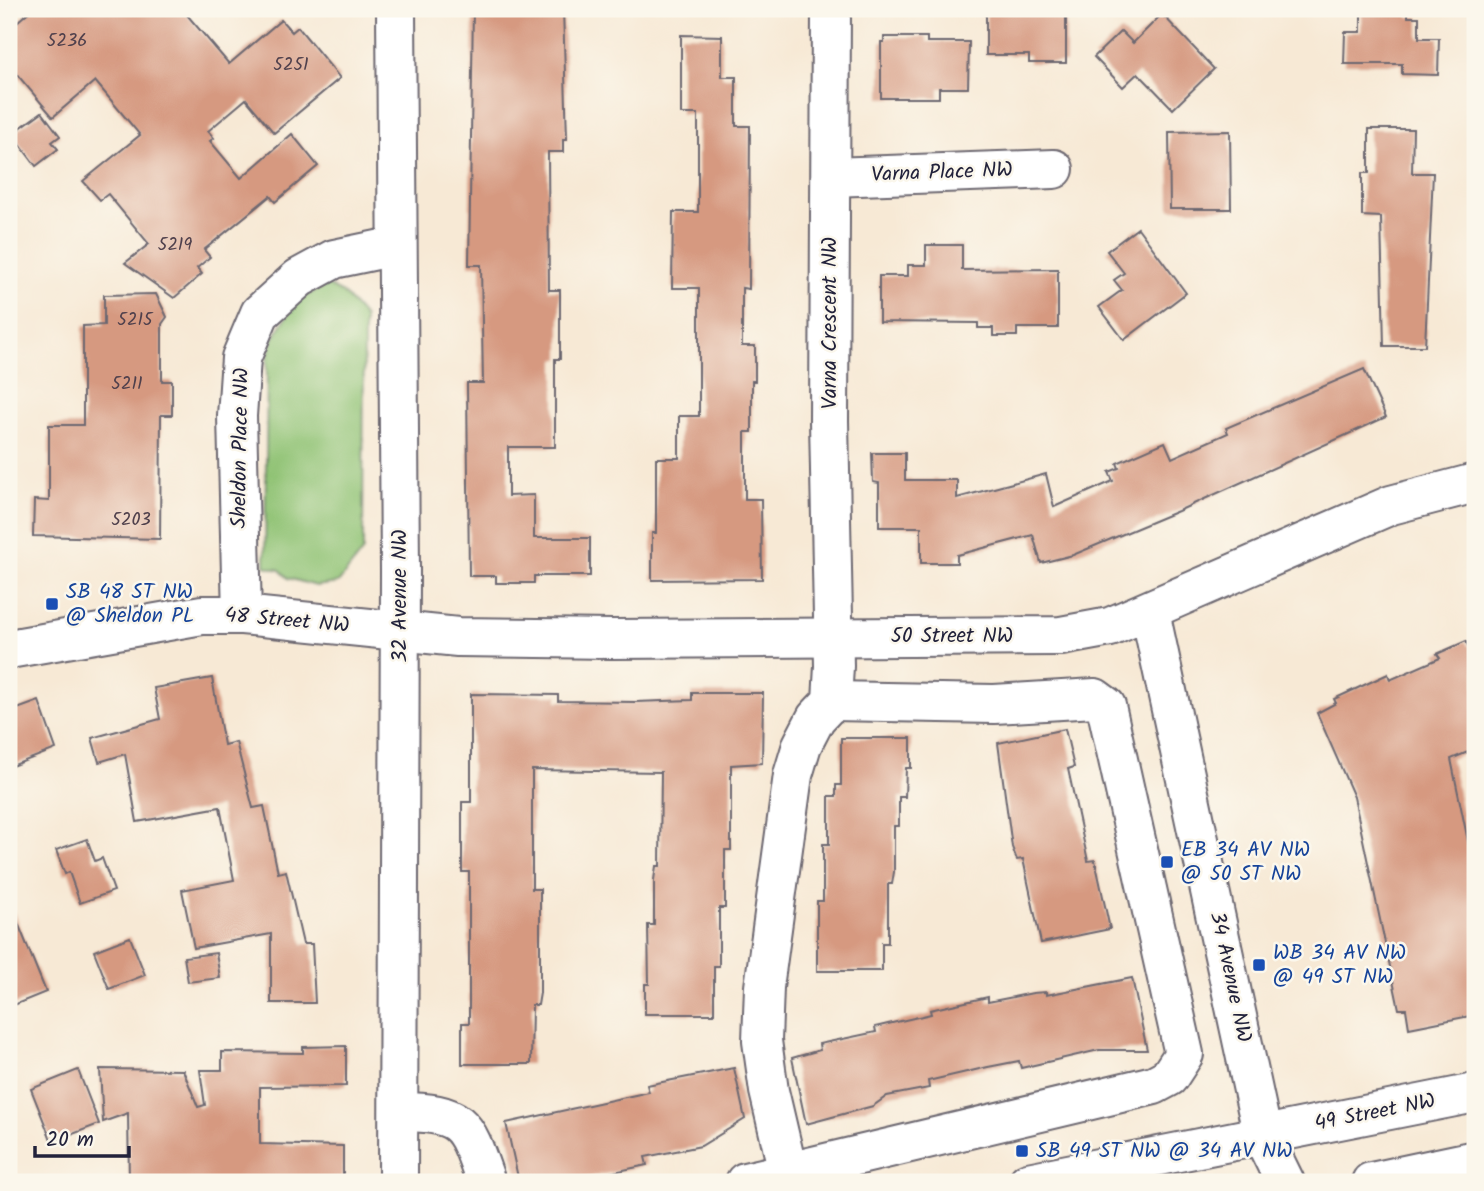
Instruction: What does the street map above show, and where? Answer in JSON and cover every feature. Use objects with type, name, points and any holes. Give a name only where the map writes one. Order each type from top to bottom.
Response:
[{"type":"street","name":"32 Avenue NW","points":[[396,9],[400,632],[398,1182]]},
{"type":"street","name":"Varna Crescent NW","points":[[831,9],[832,701]]},
{"type":"street","name":"Varna Place NW","points":[[831,177],[1054,169]]},
{"type":"street","name":"Sheldon Place NW","points":[[242,615],[237,416],[241,358],[261,313],[299,278],[334,259],[396,246]]},
{"type":"street","name":"50 Street NW","points":[[400,632],[458,637],[612,639],[1061,636],[1110,627],[1150,612],[1391,505],[1475,483]]},
{"type":"street","name":"34 Avenue NW","points":[[1150,612],[1263,1137],[1285,1182]]},
{"type":"street","name":"48 Street NW","points":[[9,649],[184,616],[242,615],[400,632]]},
{"type":"street","points":[[745,1182],[788,1172],[1154,1085],[1169,1077],[1184,1054],[1106,706],[1095,698],[995,704],[832,701],[816,718],[802,746],[793,775],[764,987],[764,1068],[788,1172]]},
{"type":"street","name":"49 Street NW","points":[[1028,1182],[1475,1093]]},
{"type":"street","points":[[400,1112],[429,1112],[454,1119],[472,1142],[486,1182]]},
{"type":"street","name":"34 Avenue NW","points":[[1257,1182],[1263,1137]]},
{"type":"street","points":[[1371,1182],[1475,1160]]},
{"type":"green space","points":[[327,285],[343,293],[364,317],[363,551],[338,583],[316,586],[288,578],[280,570],[265,566],[267,359],[273,339],[297,300]]},
{"type":"building","points":[[32,9],[182,9],[229,64],[281,20],[292,32],[298,27],[340,78],[274,133],[246,99],[208,131],[214,138],[210,141],[241,178],[292,134],[318,166],[275,202],[270,196],[204,250],[210,257],[197,268],[202,274],[174,298],[125,263],[149,244],[108,194],[100,200],[83,181],[140,135],[95,81],[53,117],[9,65],[9,29]]},
{"type":"building","points":[[473,9],[563,9],[567,139],[563,139],[563,152],[548,152],[549,290],[560,290],[560,359],[555,359],[555,447],[508,447],[508,496],[534,495],[534,538],[590,538],[590,576],[534,576],[534,583],[496,583],[496,576],[469,576],[467,383],[483,383],[481,265],[469,265]]},
{"type":"building","points":[[986,9],[1066,9],[1066,63],[1029,63],[1029,55],[986,55]]},
{"type":"building","points":[[1361,9],[1408,9],[1408,17],[1419,17],[1419,38],[1439,38],[1438,75],[1402,74],[1402,64],[1344,64],[1345,32],[1361,32]]},
{"type":"building","points":[[1162,14],[1214,69],[1173,109],[1138,73],[1123,87],[1094,57],[1121,31],[1133,43]]},
{"type":"building","points":[[681,35],[722,36],[722,77],[736,77],[736,126],[750,126],[749,289],[742,288],[742,346],[755,346],[755,381],[752,381],[752,432],[745,432],[745,499],[761,499],[762,579],[652,580],[652,533],[656,533],[656,458],[679,458],[679,416],[699,416],[699,288],[672,288],[673,212],[698,212],[698,114],[681,114]]},
{"type":"building","points":[[884,37],[927,37],[927,42],[969,42],[968,88],[939,88],[939,98],[881,98],[881,42],[884,42]]},
{"type":"building","points":[[42,112],[60,136],[52,142],[58,149],[36,166],[12,134]]},
{"type":"building","points":[[1369,129],[1413,129],[1412,173],[1433,173],[1425,346],[1384,346],[1381,217],[1362,216],[1362,173],[1369,173]]},
{"type":"building","points":[[1230,131],[1231,209],[1170,209],[1169,132]]},
{"type":"building","points":[[1138,228],[1186,293],[1124,340],[1099,307],[1122,290],[1114,280],[1124,273],[1107,251]]},
{"type":"building","points":[[926,245],[962,245],[962,270],[1058,269],[1058,328],[1017,328],[1017,336],[993,336],[993,328],[978,328],[978,323],[879,322],[879,276],[908,276],[908,265],[926,265]]},
{"type":"building","points":[[156,294],[167,317],[162,324],[162,381],[172,381],[172,415],[161,415],[160,539],[33,536],[34,500],[49,501],[49,425],[83,425],[83,326],[104,325],[104,295]]},
{"type":"building","points":[[1364,369],[1386,417],[1073,555],[1041,563],[1033,535],[957,555],[957,563],[921,563],[921,527],[879,527],[879,483],[873,482],[872,453],[905,453],[905,480],[957,480],[957,498],[1046,474],[1054,507],[1113,481],[1109,472],[1119,468],[1117,463],[1165,442],[1172,458],[1228,433],[1226,428]]},
{"type":"building","points":[[1466,641],[1468,646],[1475,642],[1475,749],[1451,759],[1475,875],[1475,1015],[1409,1028],[1406,1009],[1399,1009],[1354,797],[1317,713],[1336,703],[1334,699],[1388,674],[1390,680],[1440,658],[1437,654]]},
{"type":"building","points":[[212,678],[224,745],[236,742],[253,808],[264,806],[278,873],[286,871],[303,944],[312,944],[315,1003],[271,1003],[271,934],[194,948],[182,890],[234,880],[220,807],[137,822],[125,754],[99,762],[92,738],[160,719],[154,688]]},
{"type":"building","points":[[692,693],[763,693],[762,763],[731,765],[731,850],[725,850],[725,908],[719,908],[719,966],[714,966],[714,1014],[645,1014],[645,984],[649,984],[648,925],[654,925],[654,880],[656,866],[660,866],[661,772],[532,770],[532,889],[540,889],[540,993],[538,1005],[532,1005],[531,1064],[462,1064],[462,1023],[469,1023],[469,872],[462,872],[462,802],[471,802],[471,694],[558,695],[558,701],[635,702],[692,700]]},
{"type":"building","points":[[39,701],[56,749],[9,767],[9,712]]},
{"type":"building","points":[[1065,729],[1074,767],[1068,769],[1088,861],[1095,860],[1110,929],[1041,943],[1023,859],[1017,860],[1012,847],[998,743]]},
{"type":"building","points":[[841,738],[911,738],[911,768],[906,768],[905,797],[899,797],[899,826],[894,826],[894,872],[892,884],[888,884],[888,943],[882,943],[882,971],[817,971],[817,901],[823,901],[823,844],[829,844],[829,796],[836,796],[836,785],[841,785]]},
{"type":"building","points":[[87,839],[95,861],[102,858],[114,891],[80,903],[69,872],[65,874],[56,850]]},
{"type":"building","points":[[9,901],[46,992],[9,1007]]},
{"type":"building","points":[[130,937],[145,975],[109,989],[94,951]]},
{"type":"building","points":[[216,953],[220,978],[188,982],[184,957]]},
{"type":"building","points":[[1132,978],[1147,1050],[1099,1050],[1021,1068],[1019,1061],[988,1067],[928,1081],[929,1088],[887,1096],[873,1106],[806,1124],[792,1058],[820,1050],[819,1044],[876,1032],[875,1027],[931,1014],[930,1010],[988,997],[988,1002],[1033,993],[1046,992],[1046,995]]},
{"type":"building","points":[[346,1046],[346,1086],[260,1087],[260,1144],[343,1146],[343,1181],[129,1182],[128,1113],[103,1122],[100,1069],[183,1070],[198,1107],[205,1105],[200,1070],[222,1070],[222,1052],[303,1053],[303,1047]]},
{"type":"building","points":[[734,1068],[745,1119],[701,1146],[645,1157],[647,1165],[567,1182],[519,1182],[506,1123],[649,1092],[647,1085]]},
{"type":"building","points":[[78,1070],[99,1124],[52,1142],[31,1089]]},
{"type":"place","name":"SB 48 ST NW @ Sheldon PL","points":[[52,604]]},
{"type":"place","name":"EB 34 AV NW @ 50 ST NW","points":[[1167,862]]},
{"type":"place","name":"WB 34 AV NW @ 49 ST NW","points":[[1259,965]]},
{"type":"place","name":"SB 49 ST NW @ 34 AV NW","points":[[1022,1151]]}]
